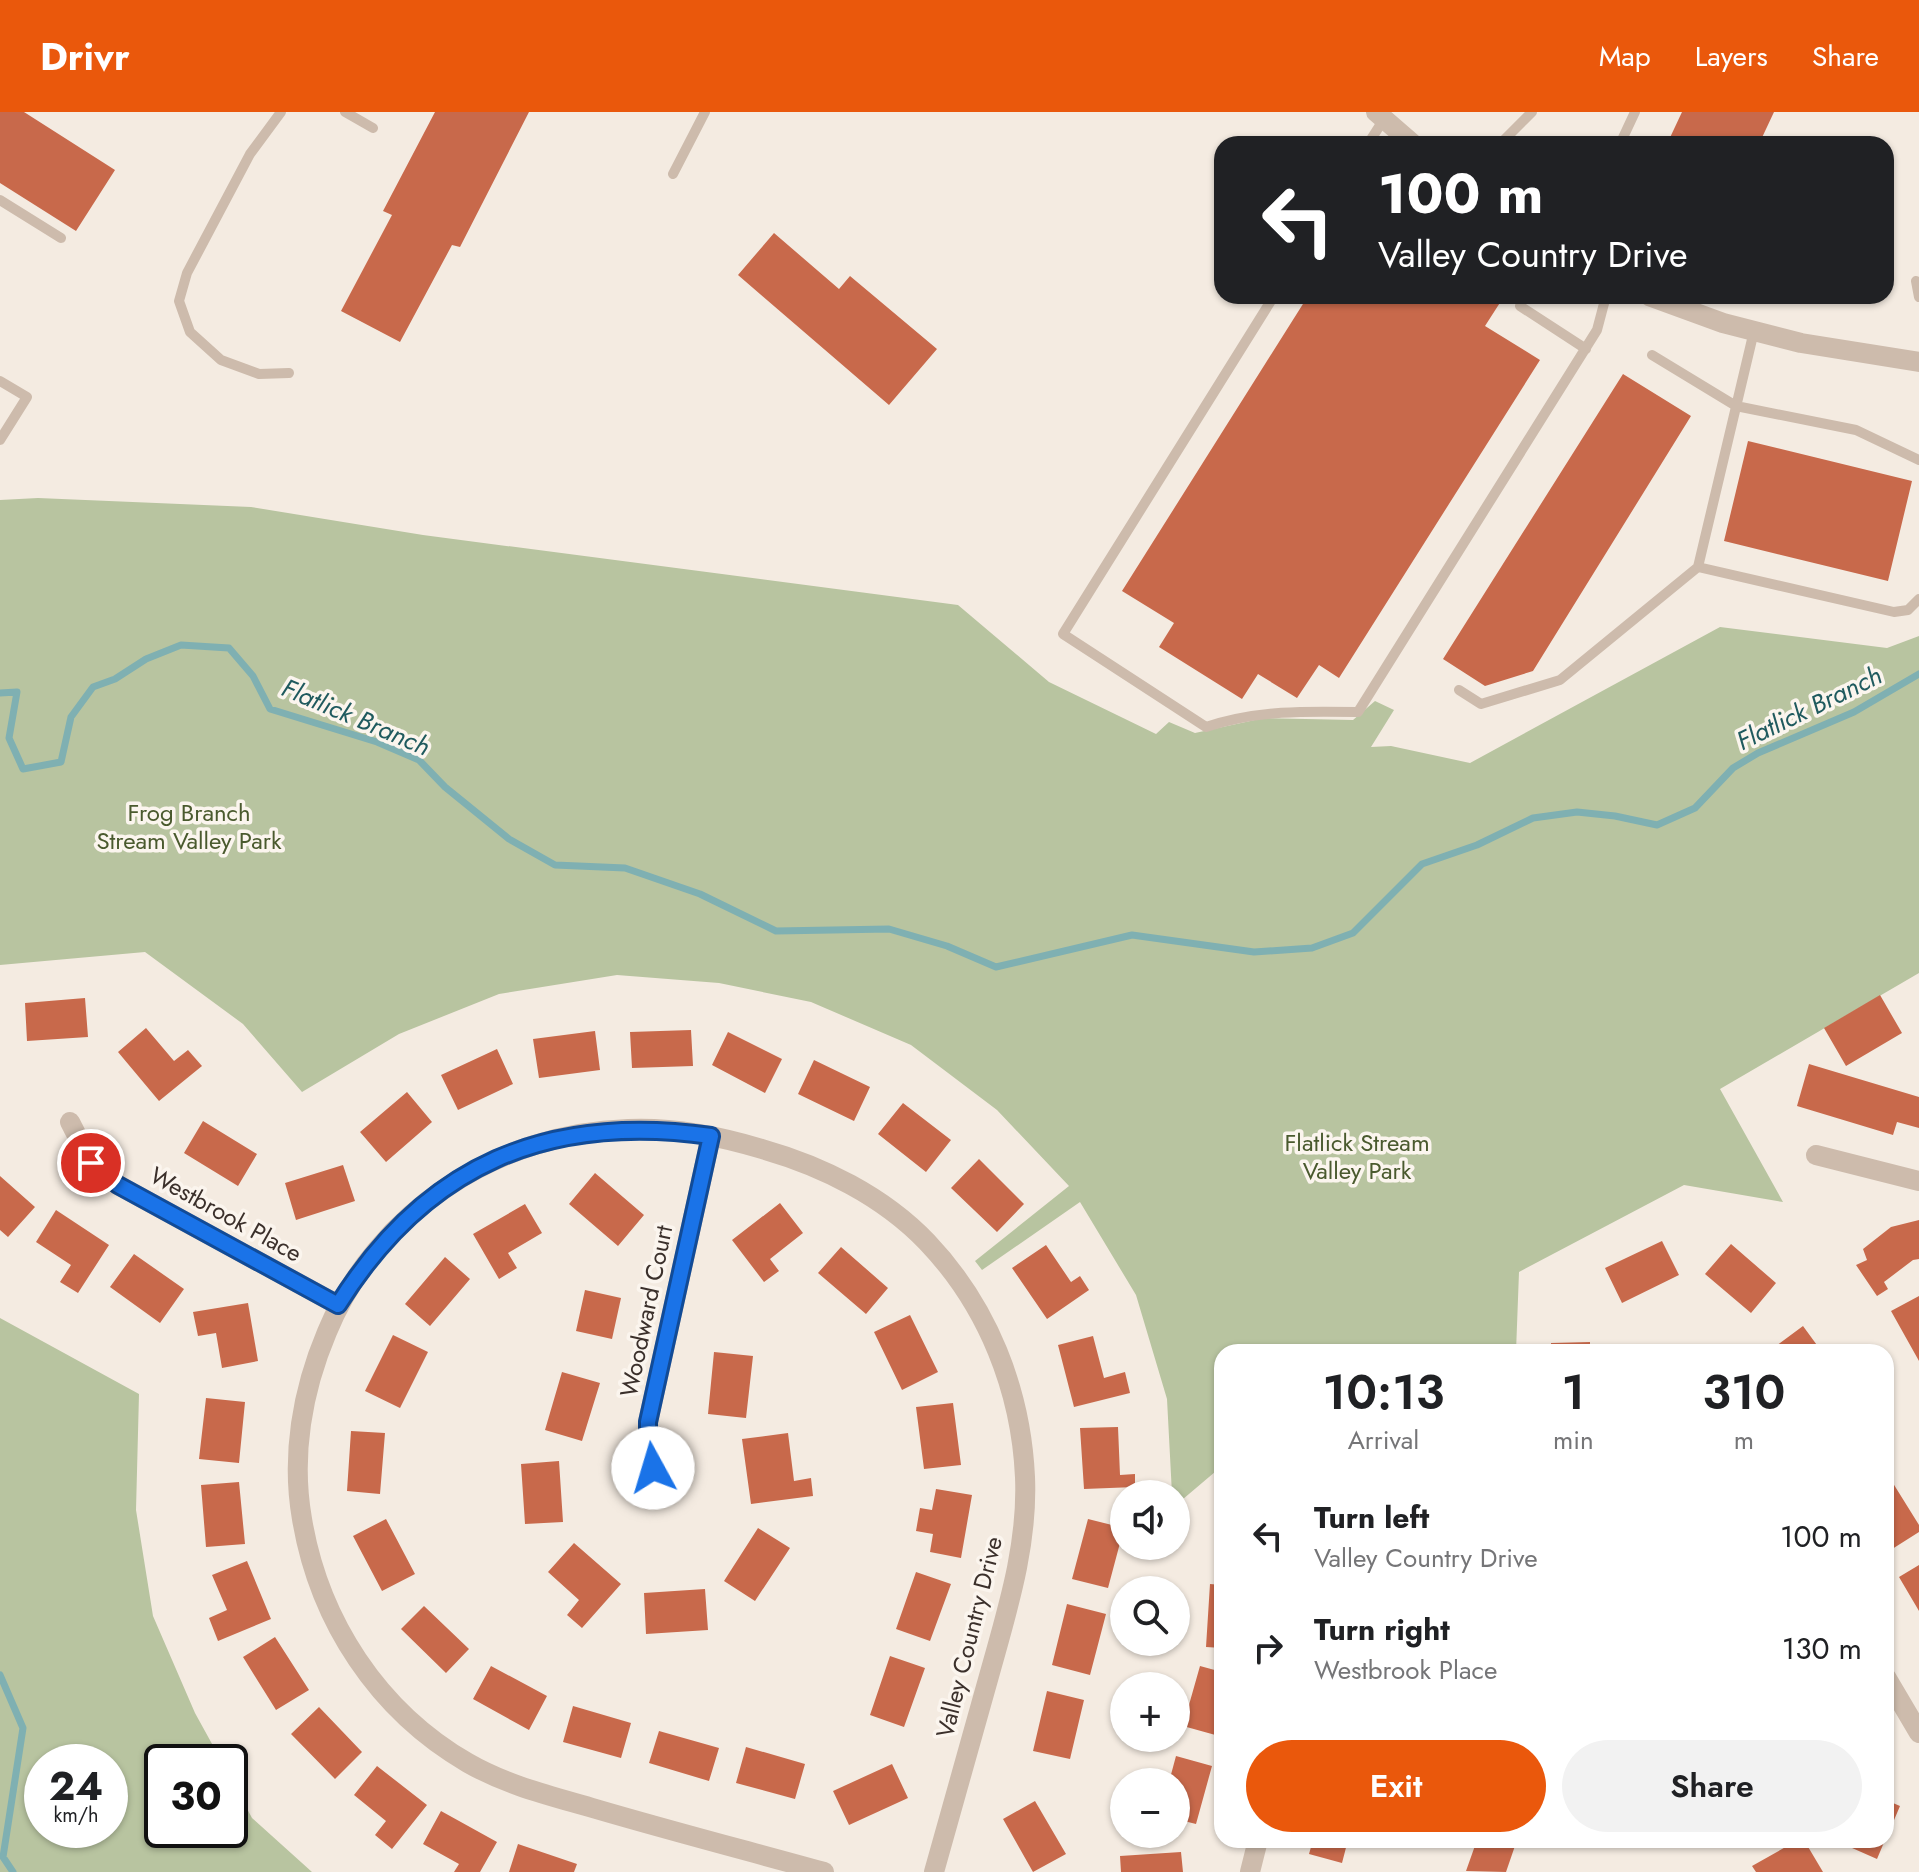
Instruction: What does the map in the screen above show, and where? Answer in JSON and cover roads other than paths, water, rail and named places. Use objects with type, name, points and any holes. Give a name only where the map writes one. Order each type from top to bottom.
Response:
[{"type":"street","points":[[1380,115],[1404,136]]},
{"type":"street","points":[[1671,304],[1723,323],[1801,343],[1919,362]]},
{"type":"street","name":"Westbrook Place","points":[[70,1122],[91,1163],[118,1185],[338,1305]]},
{"type":"street","name":"Valley Country Drive","points":[[824,1872],[513,1784],[489,1774],[444,1748],[387,1698],[343,1638],[326,1604],[307,1547],[299,1499],[300,1428],[309,1381],[338,1305],[374,1252],[404,1221],[447,1186],[496,1159],[538,1143],[583,1133],[629,1129],[664,1130],[737,1141],[798,1161],[857,1188],[926,1241],[956,1277],[999,1350],[1019,1426],[1025,1476],[1021,1553],[934,1872]]},
{"type":"street","name":"Woodward Court","points":[[665,1495],[653,1468],[648,1445],[648,1422],[711,1136]]},
{"type":"street","points":[[1816,1155],[1919,1181]]},
{"type":"street","points":[[1894,1691],[1919,1733]]},
{"type":"street","points":[[1250,1872],[1256,1848]]},
{"type":"lane","points":[[281,112],[250,154],[187,273],[179,301],[190,332],[221,360],[259,374],[289,373]]},
{"type":"lane","points":[[345,112],[373,128]]},
{"type":"lane","points":[[673,174],[705,112]]},
{"type":"lane","points":[[1508,136],[1532,112]]},
{"type":"lane","points":[[1624,136],[1635,112]]},
{"type":"lane","points":[[1371,136],[1380,115]]},
{"type":"lane","points":[[0,200],[61,238]]},
{"type":"lane","points":[[1916,281],[1919,297]]},
{"type":"lane","points":[[1269,304],[1063,634],[1206,727],[1243,716],[1281,712],[1358,712],[1586,349],[1597,330],[1604,304]]},
{"type":"lane","points":[[1520,306],[1586,349]]},
{"type":"lane","points":[[1459,690],[1481,704],[1560,680],[1698,567],[1754,331]]},
{"type":"lane","points":[[1652,355],[1736,406],[1856,430],[1919,460]]},
{"type":"lane","points":[[0,381],[27,397],[0,440]]},
{"type":"lane","points":[[1698,567],[1894,612],[1908,610],[1919,599]]},
{"type":"waterway","name":"Flatlick Branch","points":[[0,693],[17,692],[9,738],[23,769],[61,762],[71,717],[93,687],[115,679],[146,659],[181,645],[229,648],[253,676],[270,709],[377,742],[419,760],[445,787],[509,839],[555,865],[625,868],[700,894],[776,931],[889,929],[947,946],[996,967],[1132,935],[1254,952],[1312,948],[1353,933],[1422,864],[1477,845],[1533,818],[1577,812],[1657,825],[1695,808],[1733,768],[1758,753],[1854,712],[1919,674]]},
{"type":"waterway","points":[[0,1675],[23,1728],[3,1857],[13,1872]]},
{"type":"park label","name":"Frog Branch Stream Valley Park","points":[[189,826]]},
{"type":"park label","name":"Flatlick Stream Valley Park","points":[[1357,1156]]}]
